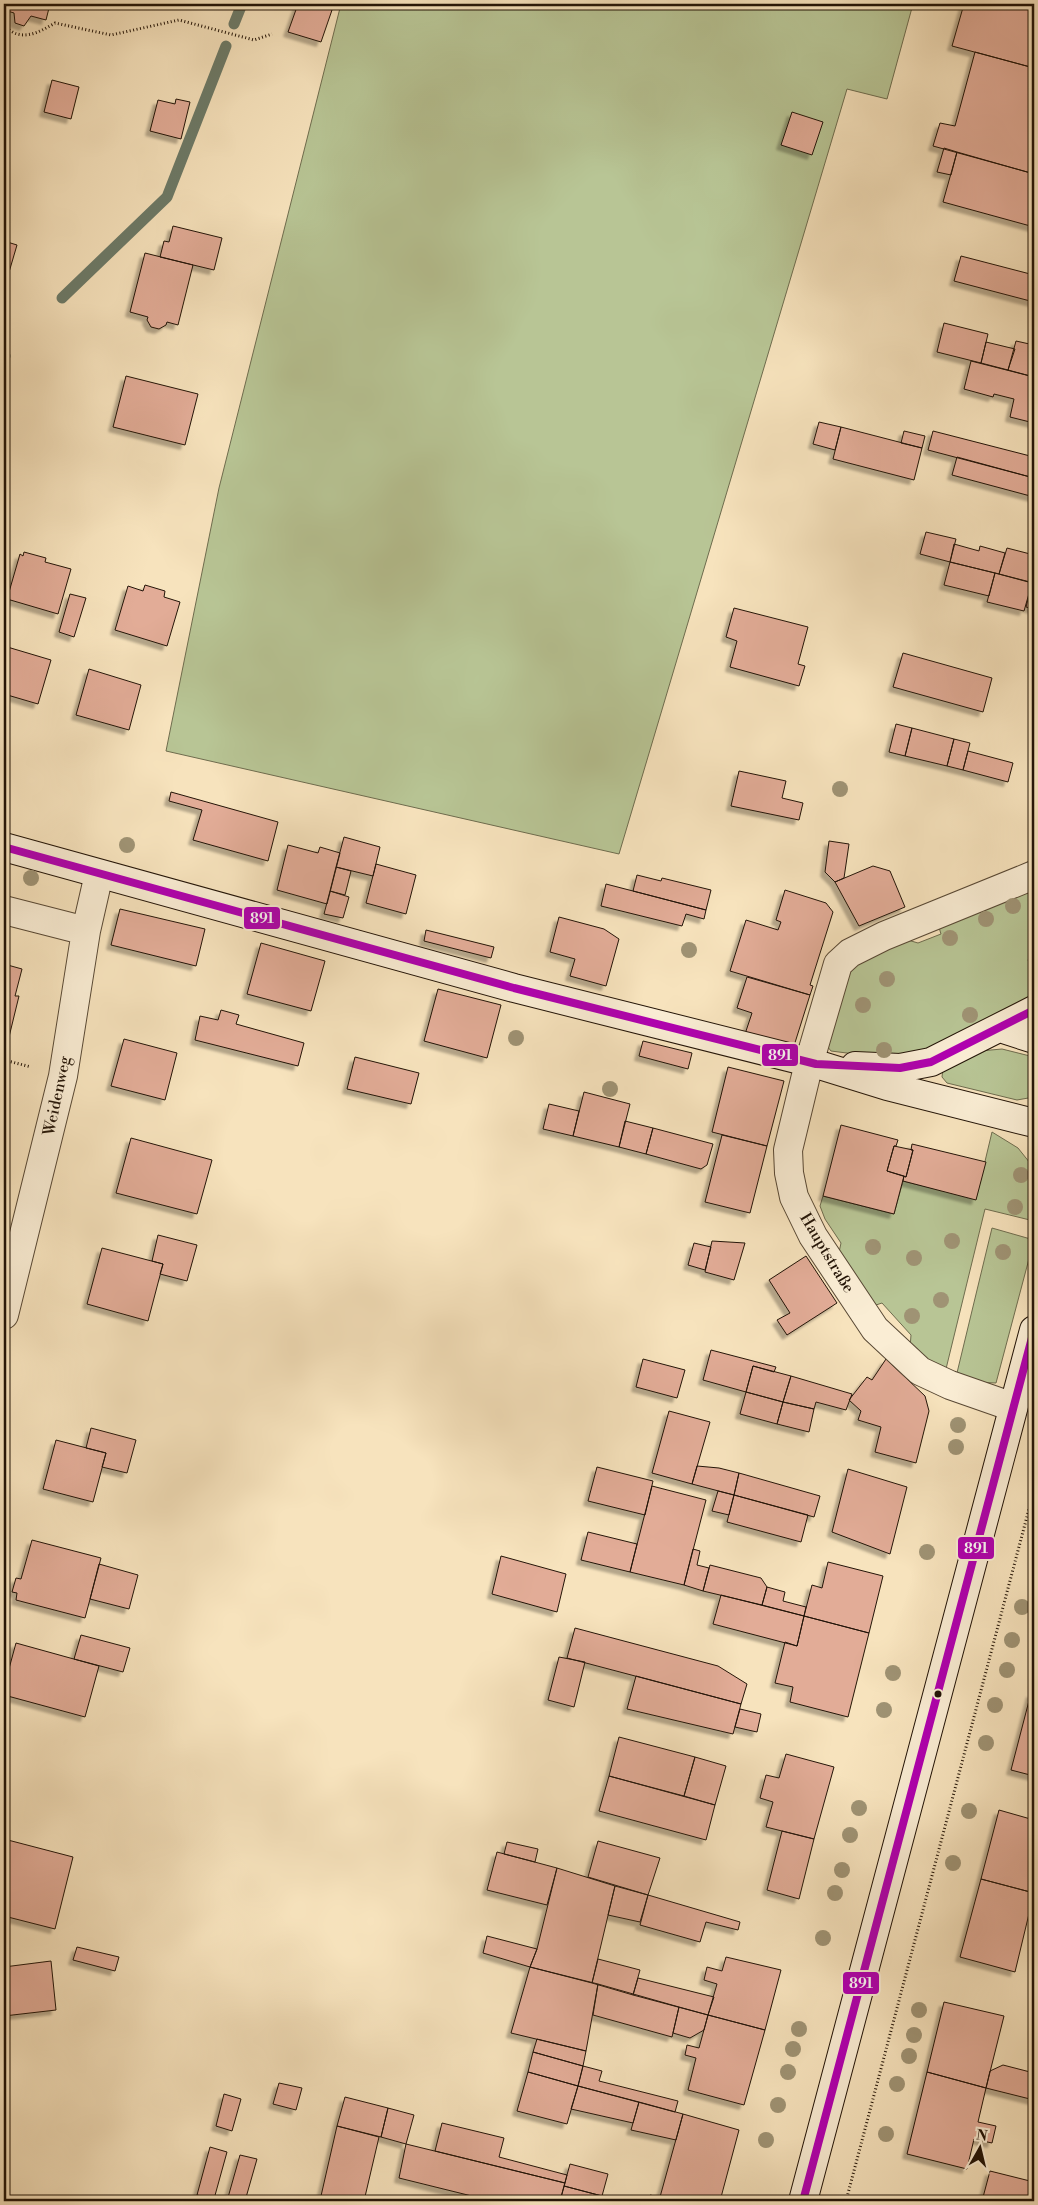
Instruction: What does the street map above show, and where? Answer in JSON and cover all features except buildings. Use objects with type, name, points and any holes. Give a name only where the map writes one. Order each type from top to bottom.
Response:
[{"type":"main road","points":[[4,847],[514,988],[1034,1123]]},
{"type":"main road","name":"Weidenweg","points":[[4,1315],[63,1076],[86,931],[99,874]]},
{"type":"main road","name":"Hauptstraße","points":[[1013,1407],[950,1385],[920,1370],[875,1329],[813,1236],[794,1197],[789,1173],[788,1150],[838,964],[850,953],[884,936],[1034,875]]},
{"type":"main road","points":[[4,910],[86,931]]},
{"type":"main road","points":[[812,1064],[900,1068],[931,1062],[1034,1010]]},
{"type":"main road","points":[[1000,1028],[1034,1039]]},
{"type":"main road","points":[[803,2201],[1013,1407],[1030,1362],[1034,1330]]},
{"type":"path","points":[[4,26],[9,32],[26,36],[37,34],[55,23],[111,35],[179,20],[254,40],[272,34]]},
{"type":"path","points":[[1028,959],[1034,960]]},
{"type":"path","points":[[846,2201],[1034,1490]]},
{"type":"green space","points":[[341,4],[913,4],[887,99],[847,89],[619,854],[166,751],[219,488]]},
{"type":"green space","points":[[1034,880],[1034,996],[928,1052],[894,1059],[831,1051],[827,1046],[848,965],[901,938],[918,943],[941,934],[937,921]]},
{"type":"green space","points":[[1002,1049],[1034,1057],[1034,1097],[1017,1100],[947,1083],[942,1077],[943,1068],[980,1051]]},
{"type":"green space","points":[[992,1132],[1018,1148],[1034,1168],[1034,1221],[985,1209],[945,1373],[910,1348],[911,1335],[882,1303],[873,1306],[838,1257],[841,1243],[825,1219],[820,1206],[823,1196],[894,1214],[903,1181],[976,1199]]},
{"type":"green space","points":[[992,1228],[1034,1240],[996,1383],[973,1382],[956,1377]]},
{"type":"waterway","points":[[234,24],[242,4]]},
{"type":"waterway","points":[[62,298],[167,197],[226,46]]},
{"type":"transit line","name":"891","points":[[4,847],[514,988],[816,1064],[900,1068],[931,1062],[1034,1010]]},
{"type":"transit line","name":"891","points":[[803,2201],[1034,1330]]}]
